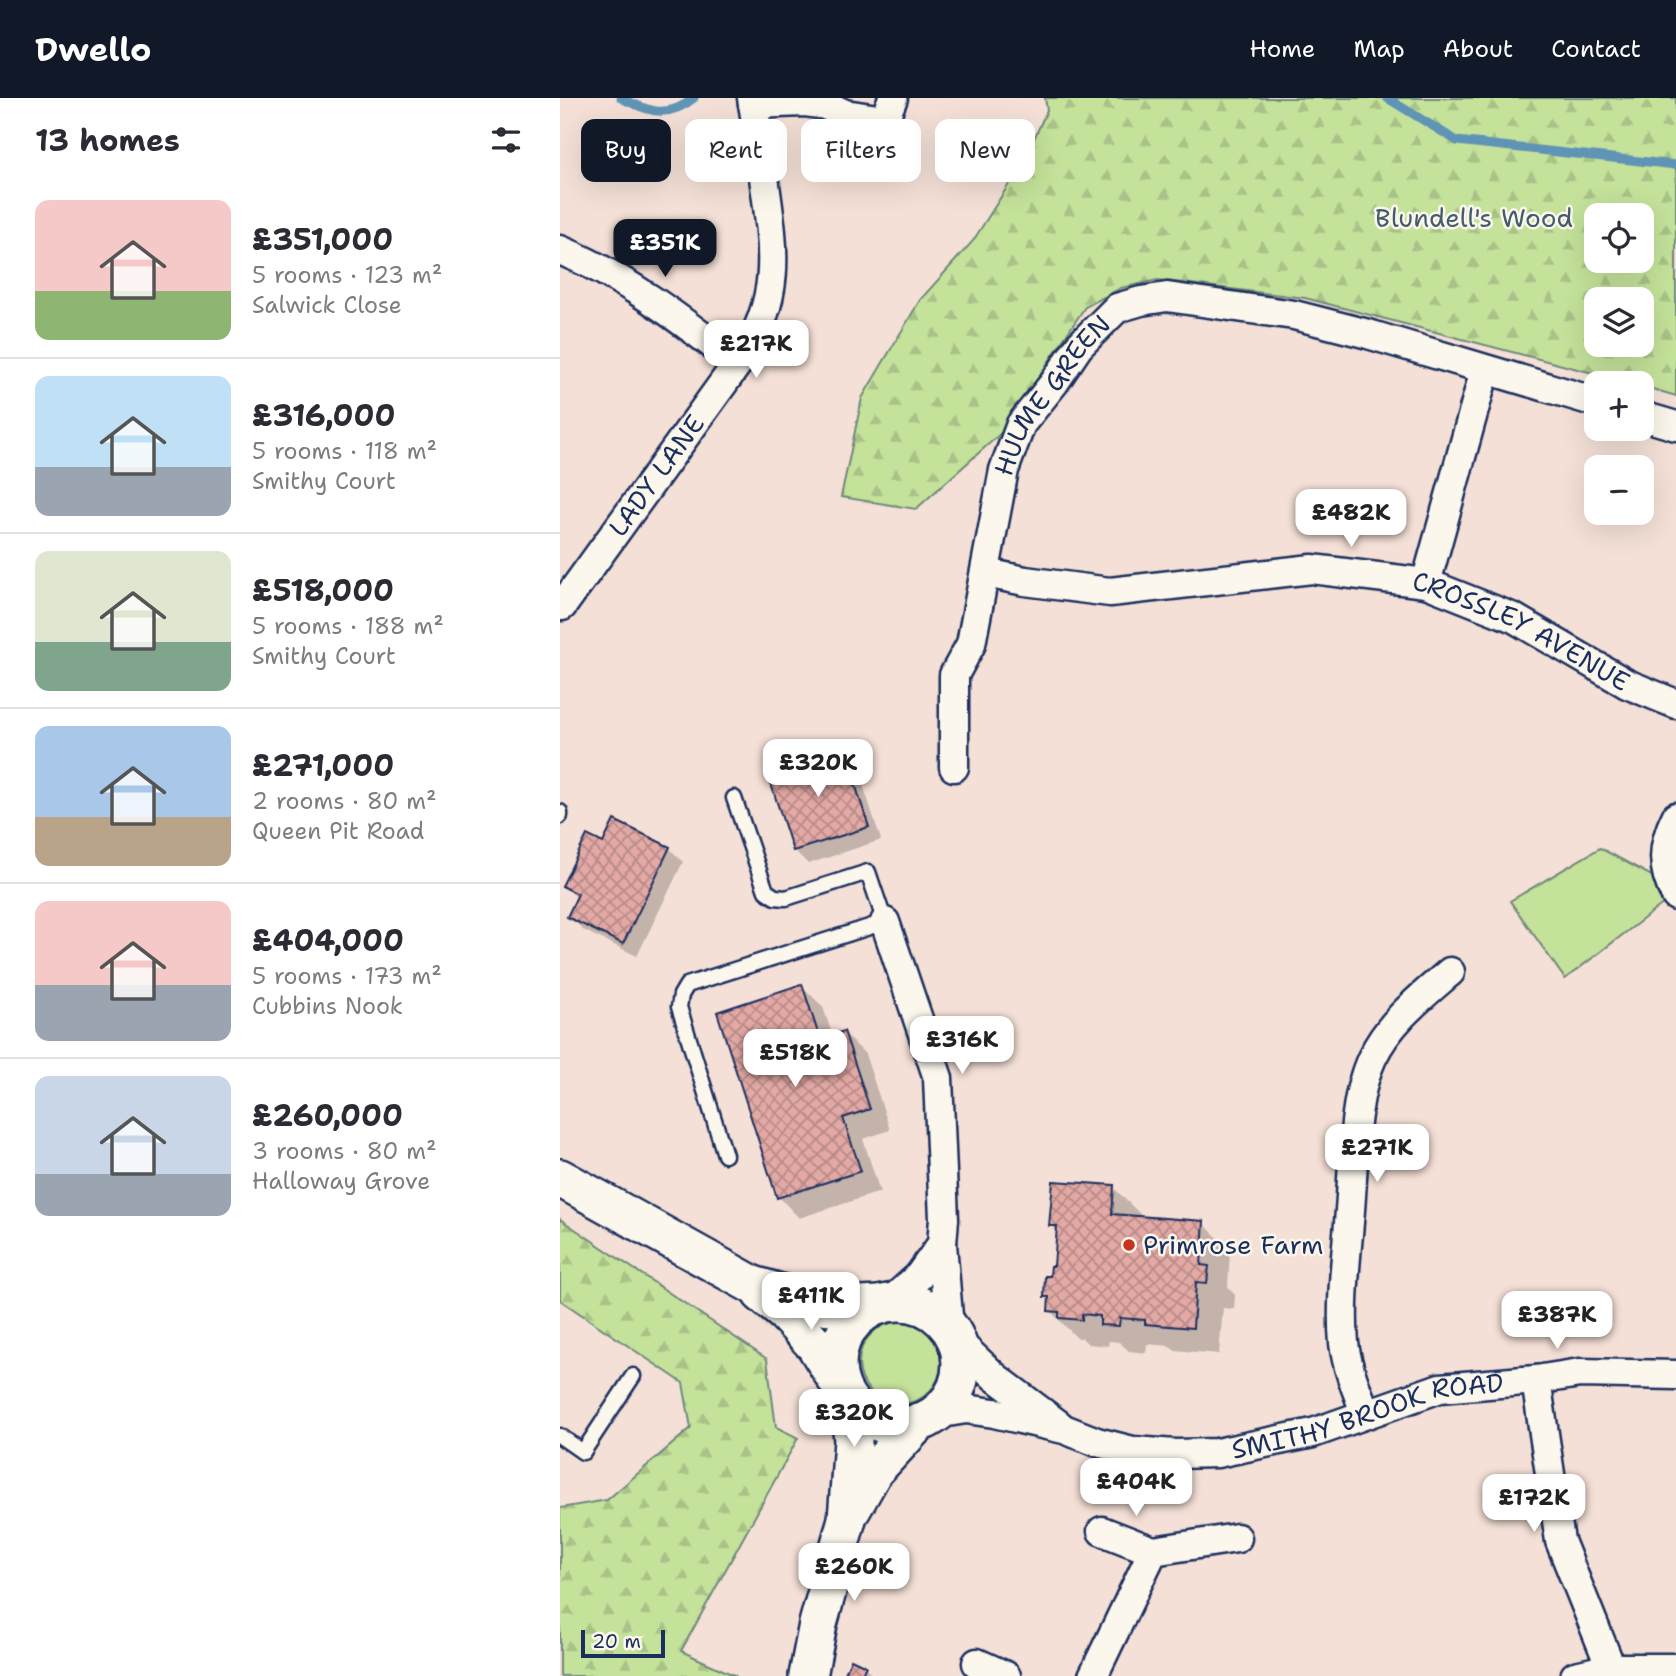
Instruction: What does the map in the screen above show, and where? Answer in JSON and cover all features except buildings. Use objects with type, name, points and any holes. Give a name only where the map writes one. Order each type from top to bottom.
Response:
[{"type":"street","points":[[753,101],[804,102],[825,105],[845,114],[889,109]]},
{"type":"street","name":"LADY LANE","points":[[561,607],[755,339],[762,324],[769,300],[773,242],[753,101]]},
{"type":"street","points":[[560,250],[629,285],[666,309],[737,363]]},
{"type":"street","name":"HULME GREEN","points":[[954,767],[954,675],[971,644],[1004,470],[1021,424],[1079,346],[1117,308],[1140,300],[1167,297],[1294,315],[1368,334],[1584,399]]},
{"type":"street","points":[[1426,583],[1485,370]]},
{"type":"street","points":[[1654,420],[1676,426]]},
{"type":"street","name":"CROSSLEY AVENUE","points":[[985,573],[1110,592],[1312,569],[1426,583],[1514,618],[1627,684],[1676,704]]},
{"type":"street","points":[[1676,817],[1666,838],[1667,878],[1676,896]]},
{"type":"street","points":[[847,1519],[873,1472],[899,1441],[950,1399],[959,1381],[961,1360],[953,1334],[943,1244],[938,1079],[885,922]]},
{"type":"street","points":[[1366,1415],[1352,1378],[1344,1343],[1348,1234],[1358,1110],[1371,1060],[1384,1037],[1419,999],[1450,972]]},
{"type":"street","points":[[560,1178],[753,1285],[810,1340],[845,1394],[863,1414],[881,1423],[900,1426],[927,1418]]},
{"type":"street","points":[[808,1676],[818,1624],[847,1519],[853,1441],[845,1394],[837,1367],[839,1347],[847,1329],[861,1314],[885,1303],[919,1276],[943,1244]]},
{"type":"street","points":[[753,1285],[821,1305],[844,1307],[907,1302],[938,1315],[953,1334]]},
{"type":"street","name":"SMITHY BROOK ROAD","points":[[953,1334],[995,1377],[1064,1429]]},
{"type":"street","name":"SMITHY BROOK ROAD","points":[[927,1418],[966,1409],[1064,1429],[1097,1442],[1133,1451],[1217,1453],[1313,1433],[1440,1388],[1536,1380],[1580,1373],[1676,1375]]},
{"type":"street","points":[[1536,1380],[1560,1541],[1611,1668]]},
{"type":"street","points":[[1102,1531],[1153,1551],[1237,1538]]},
{"type":"street","points":[[1093,1676],[1153,1551]]},
{"type":"street","points":[[977,1663],[1006,1676]]},
{"type":"street","points":[[1575,1676],[1611,1668],[1676,1668]]},
{"type":"lane","points":[[725,1155],[679,1007],[681,995],[687,985],[885,922],[868,872],[786,898],[775,897],[766,891],[734,798]]},
{"type":"lane","points":[[560,1436],[583,1452],[633,1376]]},
{"type":"green space","name":"Blundell's Wood","points":[[1045,98],[1676,98],[1676,396],[1654,390],[1654,371],[1585,371],[1305,298],[1158,280],[1121,288],[1085,307],[1002,432],[916,509],[841,497],[862,398],[920,300],[973,241],[1010,182],[1035,182],[1035,137],[1047,110]]},
{"type":"green space","points":[[1600,848],[1652,876],[1664,903],[1565,979],[1510,901]]},
{"type":"green space","points":[[560,1219],[767,1359],[776,1427],[798,1438],[681,1651],[736,1676],[560,1676],[560,1508],[607,1500],[691,1428],[683,1383],[560,1300]]},
{"type":"green space","points":[[900,1322],[916,1325],[929,1334],[938,1347],[941,1363],[938,1379],[929,1392],[916,1401],[900,1404],[884,1401],[871,1392],[862,1379],[859,1363],[862,1347],[871,1334],[884,1325]]},
{"type":"waterway","points":[[621,98],[658,111],[676,109],[694,98]]},
{"type":"waterway","points":[[1387,98],[1457,141],[1676,165]]},
{"type":"place","name":"Primrose Farm","points":[[1129,1245]]}]
